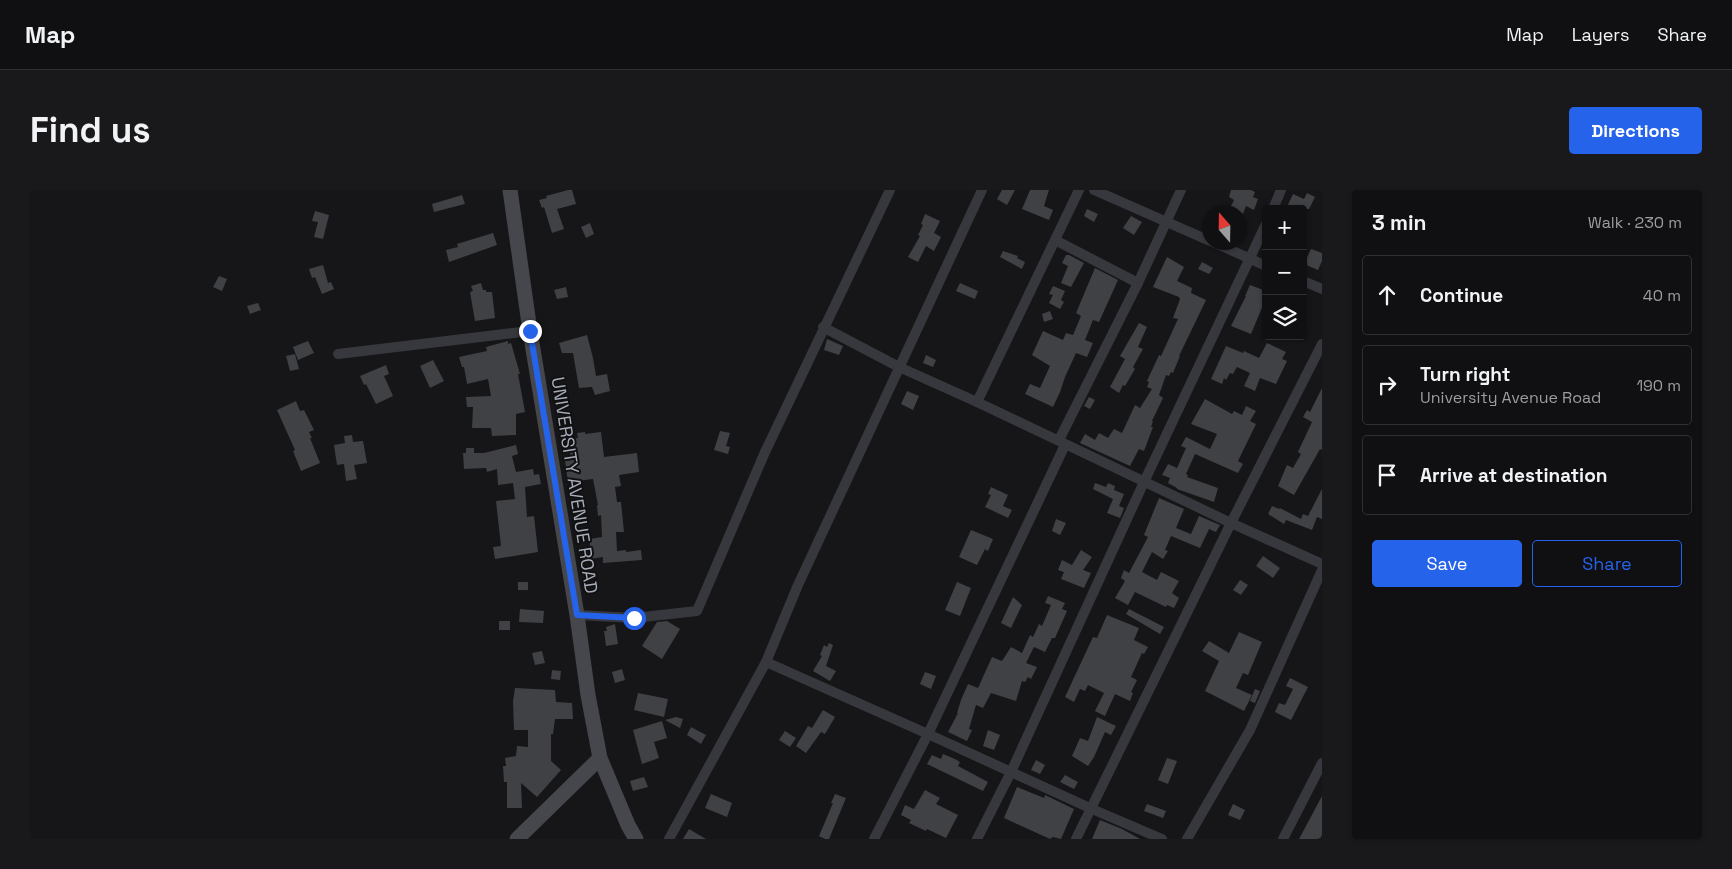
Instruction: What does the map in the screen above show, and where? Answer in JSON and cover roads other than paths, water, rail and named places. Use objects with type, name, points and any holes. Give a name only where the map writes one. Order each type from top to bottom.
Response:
[{"type":"main road","name":"UNIVERSITY AVENUE ROAD","points":[[510,190],[530,331],[577,615],[588,695],[600,758],[628,825],[636,839]]},
{"type":"main road","points":[[517,839],[600,758]]},
{"type":"street","points":[[577,615],[634,618],[697,611],[765,452],[890,190]]},
{"type":"street","points":[[669,839],[766,662],[798,585],[982,190]]},
{"type":"street","points":[[977,402],[1079,190]]},
{"type":"street","points":[[1094,190],[1202,237]]},
{"type":"street","points":[[874,839],[928,734],[1062,442],[1182,190]]},
{"type":"street","points":[[1275,205],[1281,190]]},
{"type":"street","points":[[977,839],[1011,772],[1144,482],[1262,232]]},
{"type":"street","points":[[1055,240],[1138,283]]},
{"type":"street","points":[[1230,250],[1262,264]]},
{"type":"street","points":[[1307,283],[1322,289]]},
{"type":"street","points":[[823,327],[899,367],[1322,564]]},
{"type":"street","points":[[338,354],[530,331]]},
{"type":"street","points":[[1076,839],[1092,810],[1231,523],[1322,344]]},
{"type":"street","points":[[1186,839],[1250,730],[1322,570]]},
{"type":"street","points":[[766,662],[1092,810],[1162,839]]},
{"type":"street","points":[[1283,839],[1322,762]]}]
